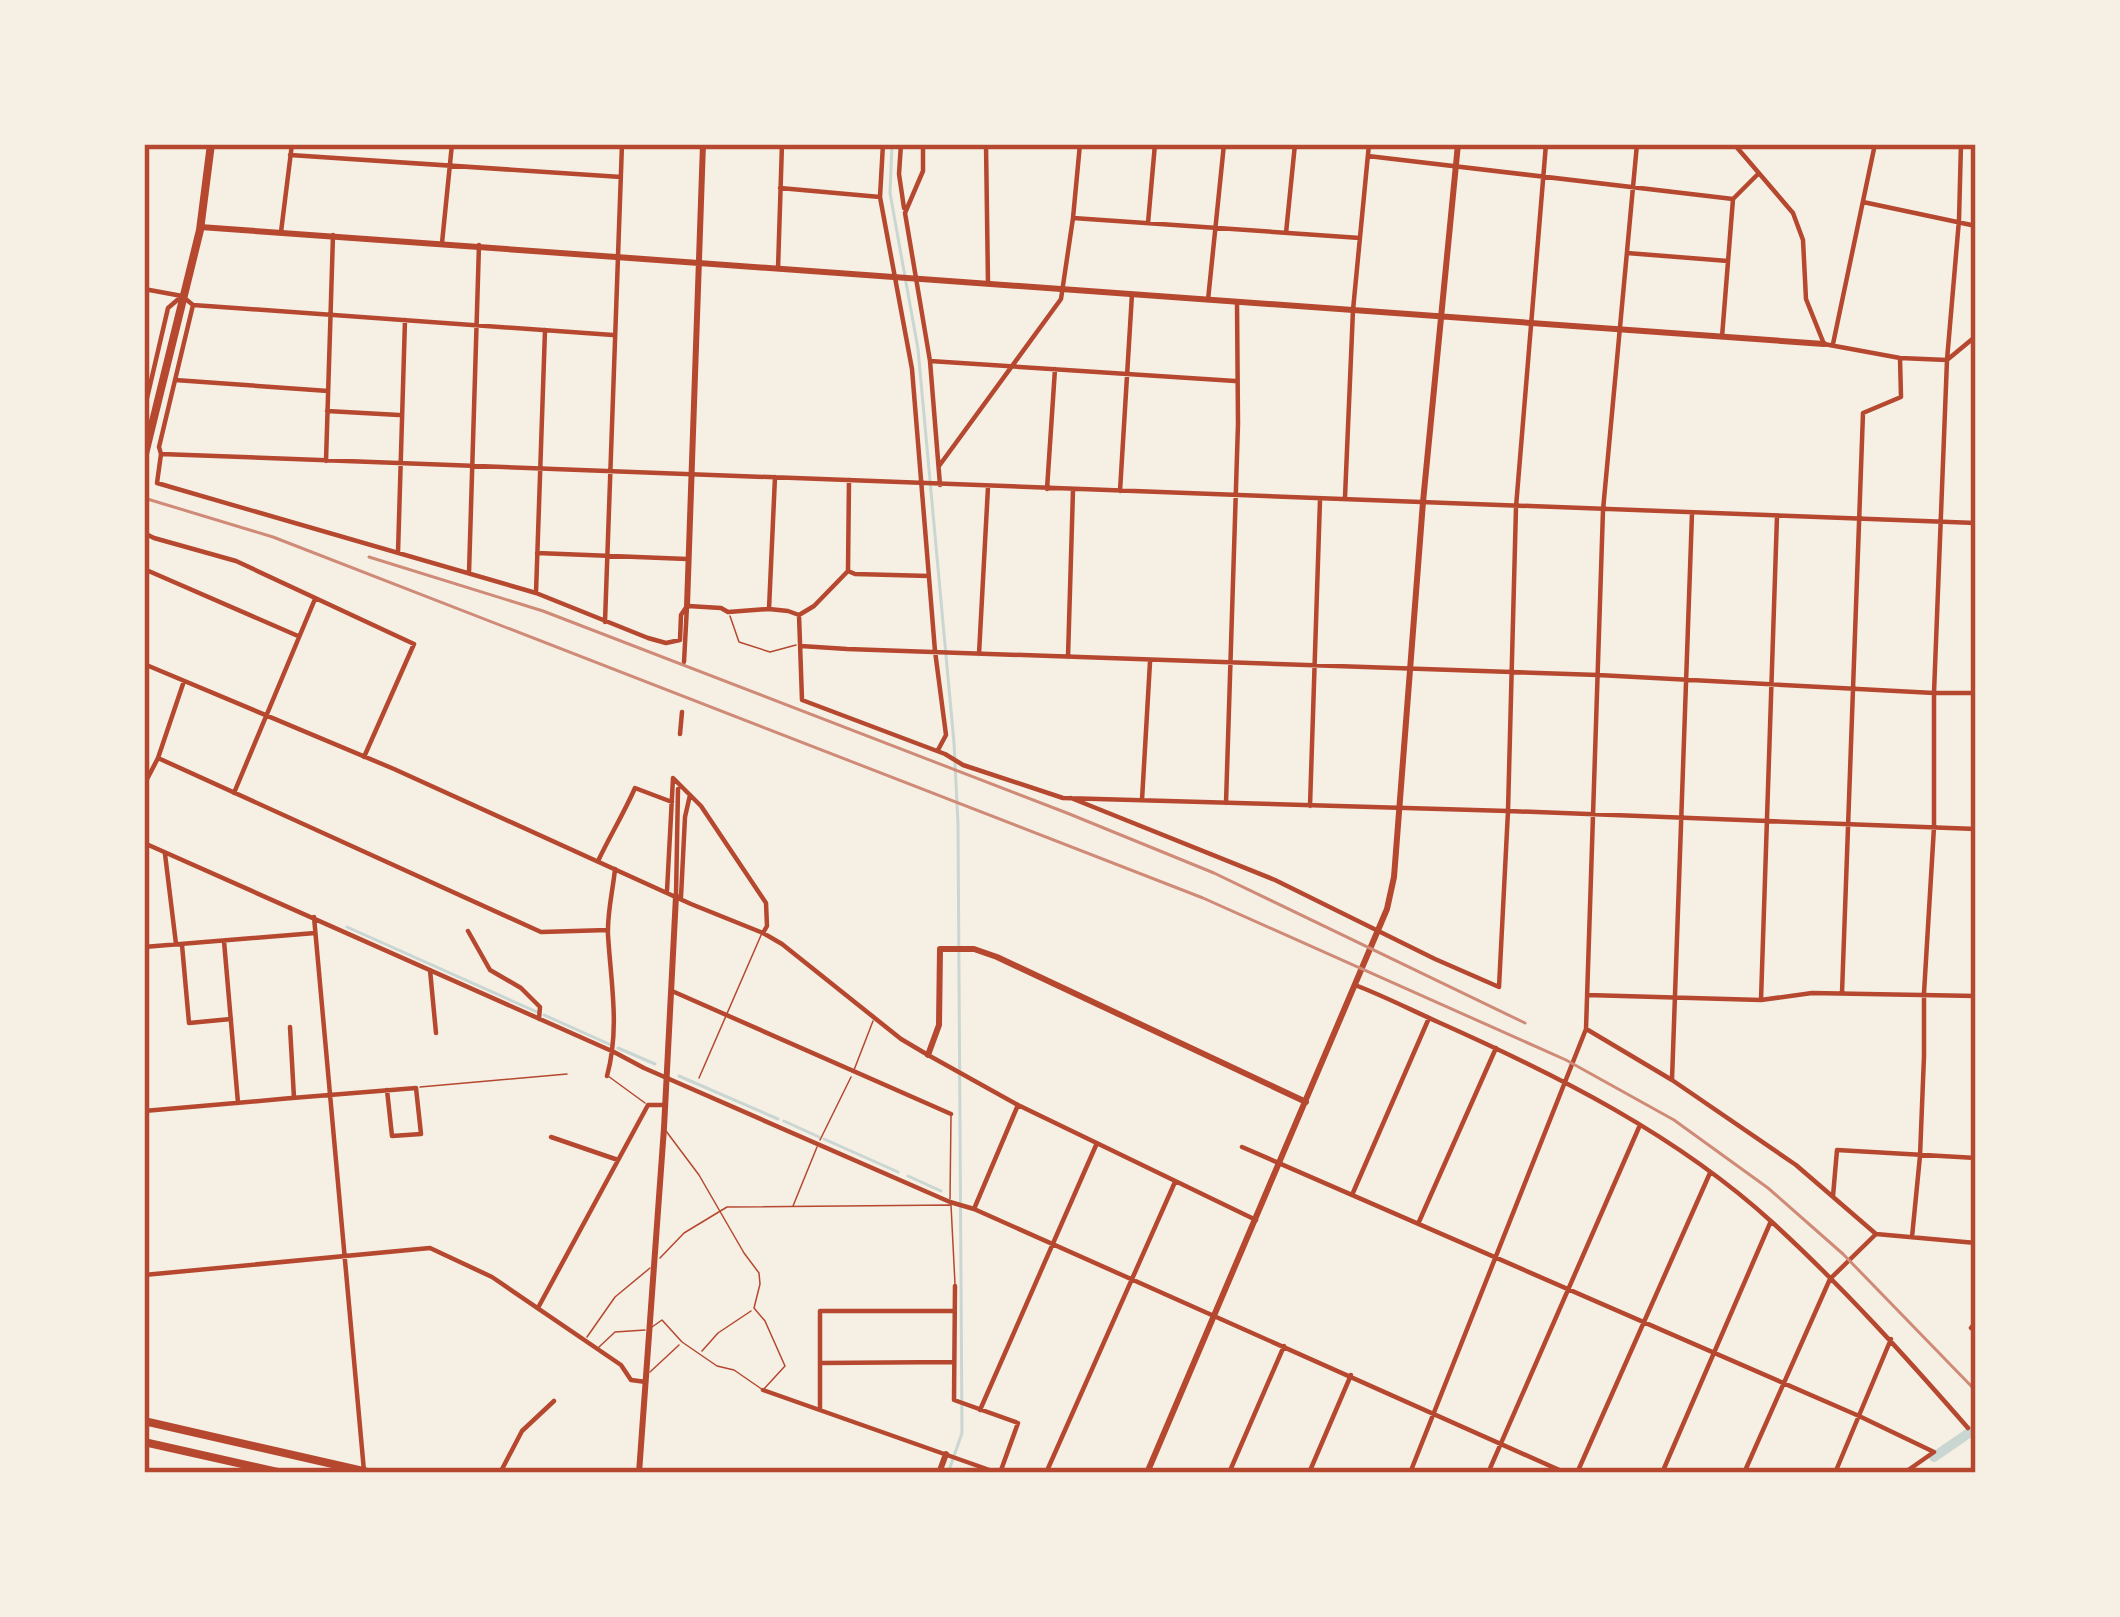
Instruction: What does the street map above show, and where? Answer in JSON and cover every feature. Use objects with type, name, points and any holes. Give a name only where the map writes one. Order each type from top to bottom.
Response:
[{"type":"main road","points":[[144,458],[200,227],[211,144]]},
{"type":"main road","points":[[144,1421],[368,1472]]},
{"type":"main road","points":[[144,1442],[282,1473]]},
{"type":"street","points":[[281,232],[292,144]]},
{"type":"street","points":[[442,243],[452,144]]},
{"type":"street","points":[[605,622],[622,144]]},
{"type":"street","points":[[684,662],[703,144]]},
{"type":"street","points":[[778,269],[782,144]]},
{"type":"street","points":[[883,144],[880,197],[912,369],[946,735],[941,753]]},
{"type":"street","points":[[901,144],[899,174],[929,361],[940,485]]},
{"type":"street","points":[[905,213],[923,171],[923,144]]},
{"type":"street","points":[[986,144],[988,284]]},
{"type":"street","points":[[939,466],[1060,299],[1081,144]]},
{"type":"street","points":[[1148,223],[1155,144]]},
{"type":"street","points":[[1208,300],[1224,144]]},
{"type":"street","points":[[1286,233],[1295,144]]},
{"type":"street","points":[[1345,499],[1353,310],[1370,144]]},
{"type":"street","points":[[1148,1473],[1387,909],[1394,877],[1457,144]]},
{"type":"street","points":[[799,615],[802,700],[965,765],[1071,798],[1275,880],[1499,987],[1516,507],[1546,144]]},
{"type":"street","points":[[1410,1473],[1586,1029],[1603,510],[1637,144]]},
{"type":"street","points":[[1734,144],[1792,213],[1802,240],[1806,299],[1828,345]]},
{"type":"street","points":[[1828,345],[1875,144]]},
{"type":"street","points":[[1912,1237],[1920,1156],[1934,827],[1940,522],[1961,144]]},
{"type":"street","points":[[290,155],[621,177]]},
{"type":"street","points":[[1368,156],[1733,199]]},
{"type":"street","points":[[1722,337],[1733,199],[1759,173]]},
{"type":"street","points":[[780,188],[880,197]]},
{"type":"street","points":[[1863,202],[1976,226]]},
{"type":"street","points":[[1073,218],[1360,238]]},
{"type":"street","points":[[200,227],[1828,345],[1900,358],[1947,360],[1976,337]]},
{"type":"street","points":[[326,461],[333,235]]},
{"type":"street","points":[[469,573],[479,245]]},
{"type":"street","points":[[1627,253],[1728,261]]},
{"type":"street","points":[[144,289],[182,296],[193,305],[614,335]]},
{"type":"street","points":[[1120,491],[1132,294]]},
{"type":"street","points":[[144,410],[148,377],[168,308],[182,296]]},
{"type":"street","points":[[1226,803],[1238,302]]},
{"type":"street","points":[[193,305],[159,447],[157,483],[536,593],[666,643],[680,640],[681,615],[687,606]]},
{"type":"street","points":[[398,553],[405,320]]},
{"type":"street","points":[[536,593],[545,330]]},
{"type":"street","points":[[1842,993],[1863,413],[1901,397],[1900,358]]},
{"type":"street","points":[[929,361],[1237,381]]},
{"type":"street","points":[[1047,489],[1055,369]]},
{"type":"street","points":[[175,380],[328,391]]},
{"type":"street","points":[[327,411],[402,415]]},
{"type":"street","points":[[161,454],[1975,522]]},
{"type":"street","points":[[770,609],[775,477]]},
{"type":"street","points":[[687,606],[728,612],[770,609],[799,615],[814,606],[848,571],[849,480]]},
{"type":"street","points":[[979,654],[988,487]]},
{"type":"street","points":[[1068,657],[1073,490]]},
{"type":"street","points":[[1310,806],[1320,498]]},
{"type":"street","points":[[1672,1080],[1692,513]]},
{"type":"street","points":[[1761,1000],[1777,516]]},
{"type":"street","points":[[144,533],[236,561],[414,644],[364,757]]},
{"type":"street","points":[[537,553],[688,559]]},
{"type":"street","points":[[144,569],[298,636]]},
{"type":"street","points":[[848,571],[928,576]]},
{"type":"street","points":[[234,793],[315,599]]},
{"type":"street","points":[[800,646],[1976,693]]},
{"type":"street","points":[[1142,800],[1150,660]]},
{"type":"street","points":[[144,664],[763,933],[928,1055],[1018,1105],[1256,1220]]},
{"type":"street","points":[[144,785],[184,681]]},
{"type":"street","points":[[680,734],[682,712]]},
{"type":"street","points":[[158,758],[541,932],[608,929]]},
{"type":"street","points":[[674,896],[673,778],[766,903],[763,933]]},
{"type":"street","points":[[598,860],[635,788],[673,802]]},
{"type":"street","points":[[639,1473],[672,991],[678,788]]},
{"type":"street","points":[[674,896],[690,795]]},
{"type":"street","points":[[1071,798],[1976,829]]},
{"type":"street","points":[[144,842],[666,1078],[1566,1473]]},
{"type":"street","points":[[165,852],[189,1023],[231,1019]]},
{"type":"street","points":[[607,1076],[616,1012],[608,929],[616,869]]},
{"type":"street","points":[[314,917],[368,1472]]},
{"type":"street","points":[[468,931],[490,970],[521,988],[540,1007],[539,1018]]},
{"type":"street","points":[[144,947],[315,933]]},
{"type":"street","points":[[224,940],[238,1103]]},
{"type":"street","points":[[928,1055],[939,1024],[940,949],[974,950],[1306,1102]]},
{"type":"street","points":[[430,970],[436,1033]]},
{"type":"street","points":[[1355,985],[1565,1082],[1640,1125],[1710,1174],[1771,1221],[1831,1279],[1968,1428]]},
{"type":"street","points":[[672,991],[951,1114]]},
{"type":"street","points":[[1588,995],[1761,1000],[1812,993],[1976,996]]},
{"type":"street","points":[[1352,1196],[1429,1018]]},
{"type":"street","points":[[290,1027],[294,1098]]},
{"type":"street","points":[[1586,1029],[1672,1080],[1796,1165],[1876,1234],[1976,1243]]},
{"type":"street","points":[[1417,1225],[1496,1048]]},
{"type":"street","points":[[144,1111],[387,1090],[416,1088],[421,1133],[392,1136],[387,1090]]},
{"type":"street","points":[[538,1306],[648,1105],[665,1106]]},
{"type":"street","points":[[970,1208],[1018,1105]]},
{"type":"street","points":[[1488,1473],[1640,1125]]},
{"type":"street","points":[[551,1137],[618,1160]]},
{"type":"street","points":[[980,1410],[1097,1143]]},
{"type":"street","points":[[1242,1147],[1936,1451],[1904,1473]]},
{"type":"street","points":[[1833,1196],[1837,1150],[1976,1159]]},
{"type":"street","points":[[1577,1473],[1710,1174]]},
{"type":"street","points":[[1046,1473],[1175,1181]]},
{"type":"street","points":[[1662,1473],[1771,1221]]},
{"type":"street","points":[[1744,1473],[1831,1279],[1876,1234]]},
{"type":"street","points":[[144,1274],[438,1250],[538,1306],[621,1365],[631,1380],[646,1379]]},
{"type":"street","points":[[763,1390],[999,1473],[1018,1423],[954,1400],[955,1286]]},
{"type":"street","points":[[820,1410],[820,1311],[954,1311]]},
{"type":"street","points":[[1835,1473],[1891,1339]]},
{"type":"street","points":[[1229,1473],[1284,1346]]},
{"type":"street","points":[[820,1363],[954,1362]]},
{"type":"street","points":[[1310,1473],[1351,1375]]},
{"type":"street","points":[[500,1473],[522,1431],[554,1401]]},
{"type":"street","points":[[939,1473],[947,1455]]},
{"type":"lane","points":[[728,612],[739,642],[770,652],[791,644],[800,646]]},
{"type":"lane","points":[[699,1078],[763,933]]},
{"type":"lane","points":[[792,1208],[875,1017]]},
{"type":"lane","points":[[416,1088],[567,1074]]},
{"type":"lane","points":[[607,1076],[648,1105]]},
{"type":"lane","points":[[951,1114],[955,1286]]},
{"type":"lane","points":[[664,1128],[759,1273],[754,1309],[718,1333],[699,1354]]},
{"type":"lane","points":[[584,1340],[615,1297],[684,1233],[727,1207],[950,1204]]},
{"type":"lane","points":[[597,1349],[615,1332],[650,1329],[662,1320],[699,1354],[763,1390],[785,1366],[765,1321],[754,1309]]},
{"type":"lane","points":[[646,1379],[682,1342]]},
{"type":"waterway","points":[[892,144],[890,193],[918,349],[958,824],[962,1433],[948,1473]]},
{"type":"waterway","points":[[347,927],[537,1012]]},
{"type":"waterway","points":[[544,1015],[611,1045]]},
{"type":"waterway","points":[[618,1048],[655,1064]]},
{"type":"waterway","points":[[679,1076],[778,1119]]},
{"type":"waterway","points":[[784,1121],[819,1137]]},
{"type":"waterway","points":[[824,1139],[898,1172]]},
{"type":"waterway","points":[[908,1176],[941,1191]]},
{"type":"waterway","points":[[1934,1457],[1976,1428]]},
{"type":"railway","points":[[144,498],[273,537],[1203,898],[1566,1060],[1674,1120],[1768,1188],[1843,1254],[1976,1391]]},
{"type":"railway","points":[[369,557],[543,611],[1067,813],[1214,873],[1525,1023]]}]
